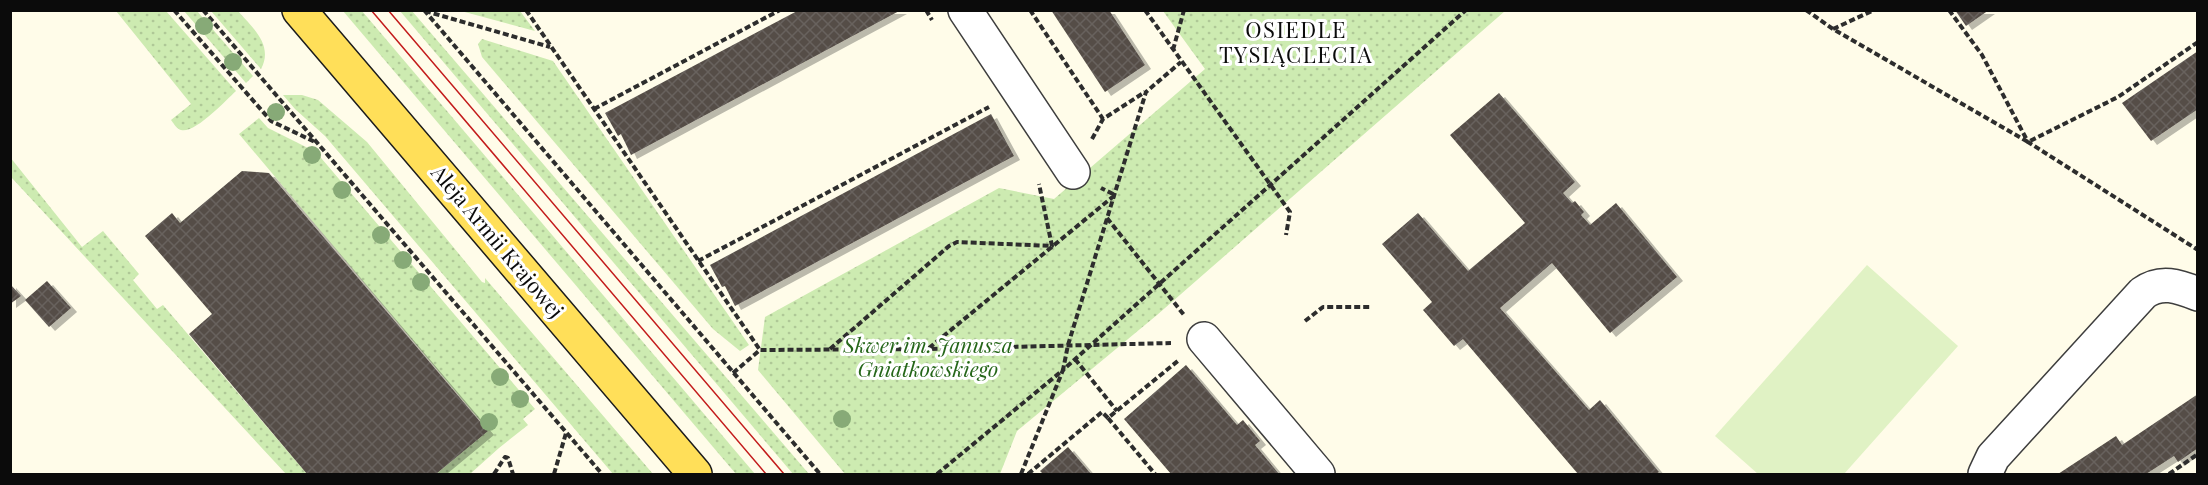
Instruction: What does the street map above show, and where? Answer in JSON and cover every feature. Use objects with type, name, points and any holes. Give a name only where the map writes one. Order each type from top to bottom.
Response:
[{"type":"main road","name":"Aleja Armii Krajowej","points":[[299,10],[695,474]]},
{"type":"street","points":[[965,10],[1073,172]]},
{"type":"street","points":[[1985,474],[1993,457],[2143,293],[2153,286],[2168,284],[2198,294]]},
{"type":"street","points":[[1191,341],[1318,474]]},
{"type":"path","points":[[174,10],[271,121],[318,144]]},
{"type":"path","points":[[203,10],[602,474]]},
{"type":"path","points":[[424,10],[552,48]]},
{"type":"path","points":[[424,10],[820,474]]},
{"type":"path","points":[[526,10],[760,350]]},
{"type":"path","points":[[594,109],[780,10]]},
{"type":"path","points":[[1030,10],[1103,119]]},
{"type":"path","points":[[1145,10],[1290,212],[1286,235]]},
{"type":"path","points":[[1173,50],[1184,10]]},
{"type":"path","points":[[937,474],[1093,344],[1466,10]]},
{"type":"path","points":[[1806,10],[1833,29],[2028,142],[2198,250]]},
{"type":"path","points":[[1833,29],[1874,10]]},
{"type":"path","points":[[1949,10],[1982,55],[2028,142]]},
{"type":"path","points":[[2028,142],[2118,97],[2198,42]]},
{"type":"path","points":[[1073,172],[1103,119],[1146,92],[1181,62]]},
{"type":"path","points":[[1021,474],[1063,370],[1068,345],[1146,92]]},
{"type":"path","points":[[698,261],[990,106]]},
{"type":"path","points":[[1037,174],[1052,246]]},
{"type":"path","points":[[928,349],[1114,195]]},
{"type":"path","points":[[1107,218],[1159,285]]},
{"type":"path","points":[[830,349],[949,246],[957,242],[1052,246]]},
{"type":"path","points":[[1305,321],[1323,307],[1371,307]]},
{"type":"path","points":[[733,373],[760,350],[928,349],[1191,341]]},
{"type":"path","points":[[1108,418],[1191,341]]},
{"type":"path","points":[[1075,359],[1117,411]]},
{"type":"path","points":[[1028,474],[1102,412],[1155,474]]},
{"type":"path","points":[[555,474],[567,433]]},
{"type":"path","points":[[2169,474],[2198,454]]},
{"type":"path","points":[[494,474],[504,457],[508,458],[513,474]]},
{"type":"green space","points":[[116,11],[166,11],[236,91],[202,122],[187,130],[178,129],[171,120],[191,104]]},
{"type":"green space","points":[[184,11],[197,11],[253,76],[246,83]]},
{"type":"green space","points":[[211,11],[238,11],[249,23],[263,44],[265,52],[261,69]]},
{"type":"green space","points":[[343,11],[362,11],[755,474],[736,474]]},
{"type":"green space","points":[[400,11],[412,11],[809,474],[793,474]]},
{"type":"green space","points":[[461,11],[520,11],[535,31]]},
{"type":"green space","name":"Skwer im. Janusza Gniatkowskiego","points":[[1163,11],[1505,11],[1157,315],[1017,431],[1000,474],[845,474],[758,370],[765,317],[999,188],[1054,199],[1205,69]]},
{"type":"green space","points":[[482,39],[553,61],[749,345],[740,351],[713,329],[482,57],[478,44]]},
{"type":"green space","points":[[283,95],[302,95],[318,100],[367,142],[482,282],[485,283],[485,278],[653,474],[613,474],[325,136]]},
{"type":"green space","points":[[259,118],[268,128],[316,152],[535,409],[523,419],[528,425],[470,474],[436,474],[488,430],[239,134]]},
{"type":"green space","points":[[10,157],[82,247],[103,231],[139,274],[133,280],[157,309],[163,305],[307,474],[286,474],[11,177]]},
{"type":"green space","points":[[1867,265],[1958,346],[1844,474],[1758,474],[1715,436]]},
{"type":"building","points":[[799,10],[901,10],[631,155],[621,134],[618,136],[605,113]]},
{"type":"building","points":[[1051,10],[1109,10],[1145,65],[1105,92]]},
{"type":"building","points":[[1955,10],[1989,10],[1966,26]]},
{"type":"building","points":[[2198,51],[2198,109],[2151,141],[2122,103]]},
{"type":"building","points":[[1499,93],[1575,182],[1563,193],[1572,203],[1575,201],[1584,212],[1581,215],[1590,225],[1616,203],[1677,277],[1610,333],[1552,263],[1500,308],[1589,410],[1600,400],[1659,472],[1656,474],[1578,474],[1463,339],[1454,346],[1423,310],[1432,302],[1382,244],[1418,213],[1468,271],[1525,223],[1450,135]]},
{"type":"building","points":[[991,114],[1014,156],[735,306],[725,286],[722,287],[710,265]]},
{"type":"building","points":[[242,171],[269,173],[488,431],[436,474],[307,474],[189,334],[212,314],[145,236],[172,213],[180,223]]},
{"type":"building","points":[[47,281],[71,308],[49,327],[25,300]]},
{"type":"building","points":[[10,284],[21,296],[10,304]]},
{"type":"building","points":[[1186,365],[1237,425],[1243,420],[1260,441],[1255,445],[1279,474],[1171,474],[1124,419]]},
{"type":"building","points":[[2198,394],[2198,448],[2178,462],[2174,456],[2146,474],[2058,474],[2116,436],[2122,445]]},
{"type":"building","points":[[1068,447],[1091,474],[1043,474],[1040,471]]},
{"type":"tram line","points":[[371,10],[766,474]]},
{"type":"tram line","points":[[388,10],[784,474]]},
{"type":"district","name":"OSIEDLE TYSIĄCLECIA","points":[[1296,42]]}]
